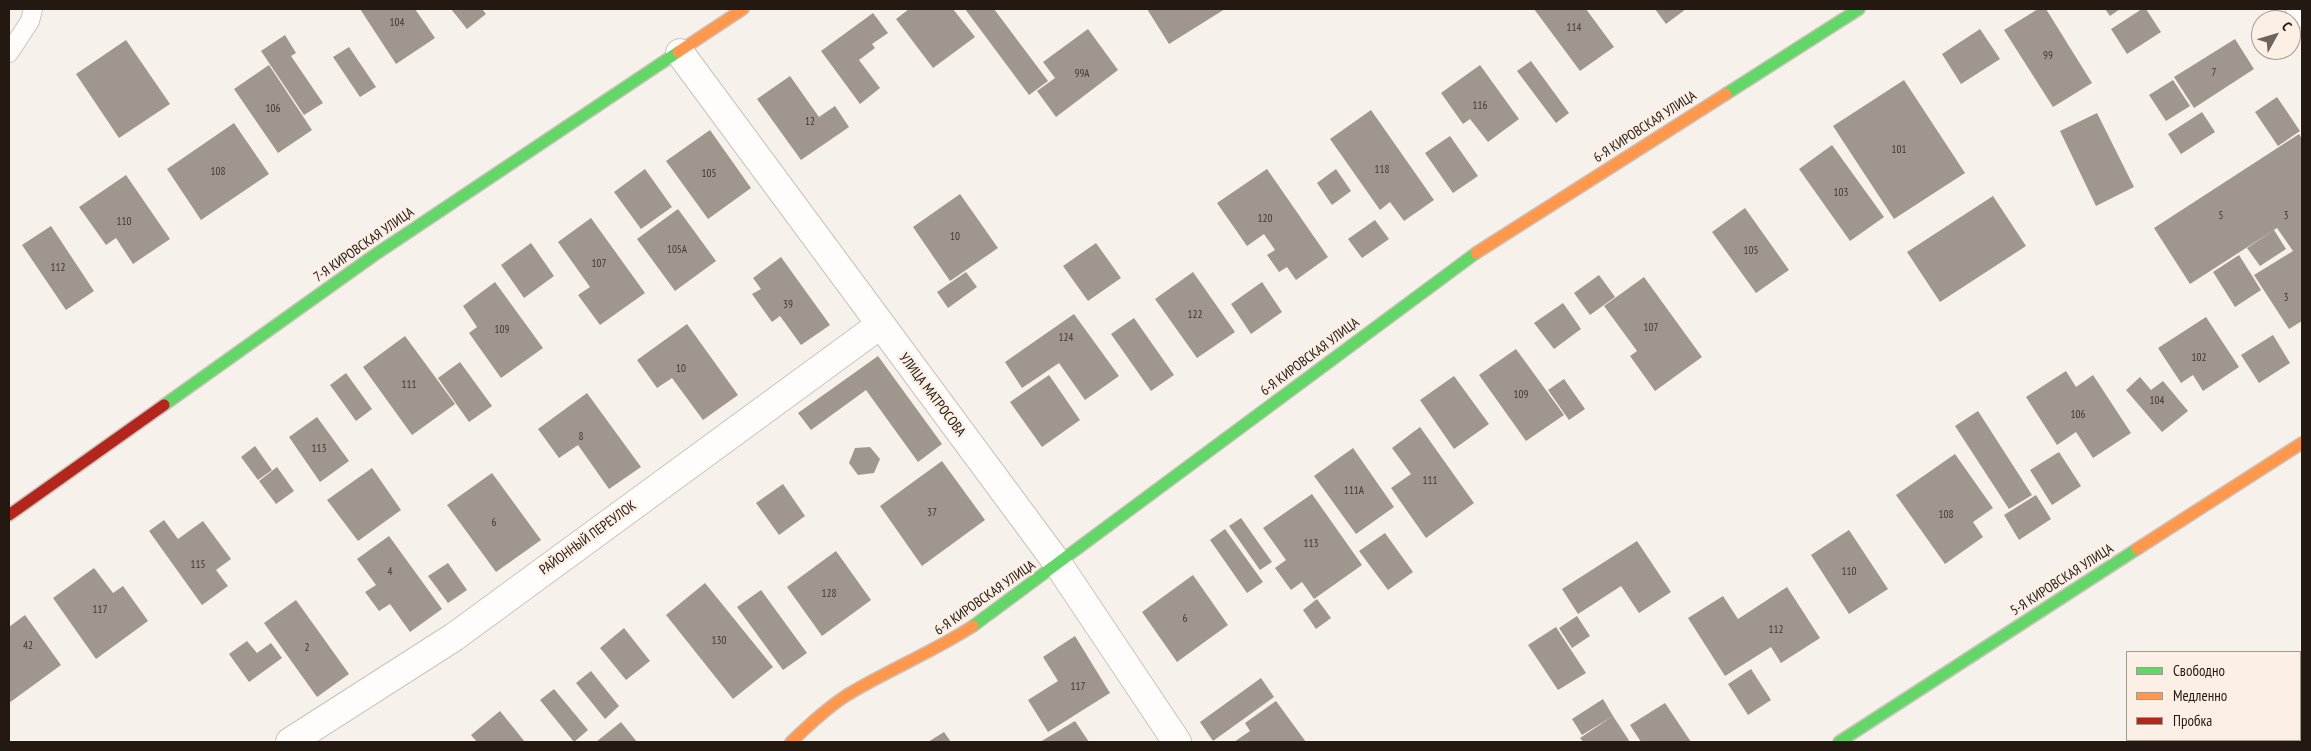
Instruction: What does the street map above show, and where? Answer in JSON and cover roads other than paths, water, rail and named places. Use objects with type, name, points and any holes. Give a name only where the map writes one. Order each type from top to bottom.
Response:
[{"type":"street","name":"7-Я КИРОВСКАЯ УЛИЦА","points":[[9,515],[373,256],[680,53],[743,9]]},
{"type":"street","name":"6-Я КИРОВСКАЯ УЛИЦА","points":[[790,742],[815,719],[847,695],[939,648],[986,618],[1459,264],[1859,9]]},
{"type":"street","points":[[2300,9],[2302,13]]},
{"type":"street","name":"УЛИЦА МАТРОСОВА","points":[[680,53],[1058,564],[1177,742]]},
{"type":"street","name":"РАЙОННЫЙ ПЕРЕУЛОК","points":[[290,742],[454,637],[880,325]]},
{"type":"street","name":"5-Я КИРОВСКАЯ УЛИЦА","points":[[1839,742],[2302,443]]},
{"type":"lane","points":[[9,53],[30,21],[33,9]]}]
